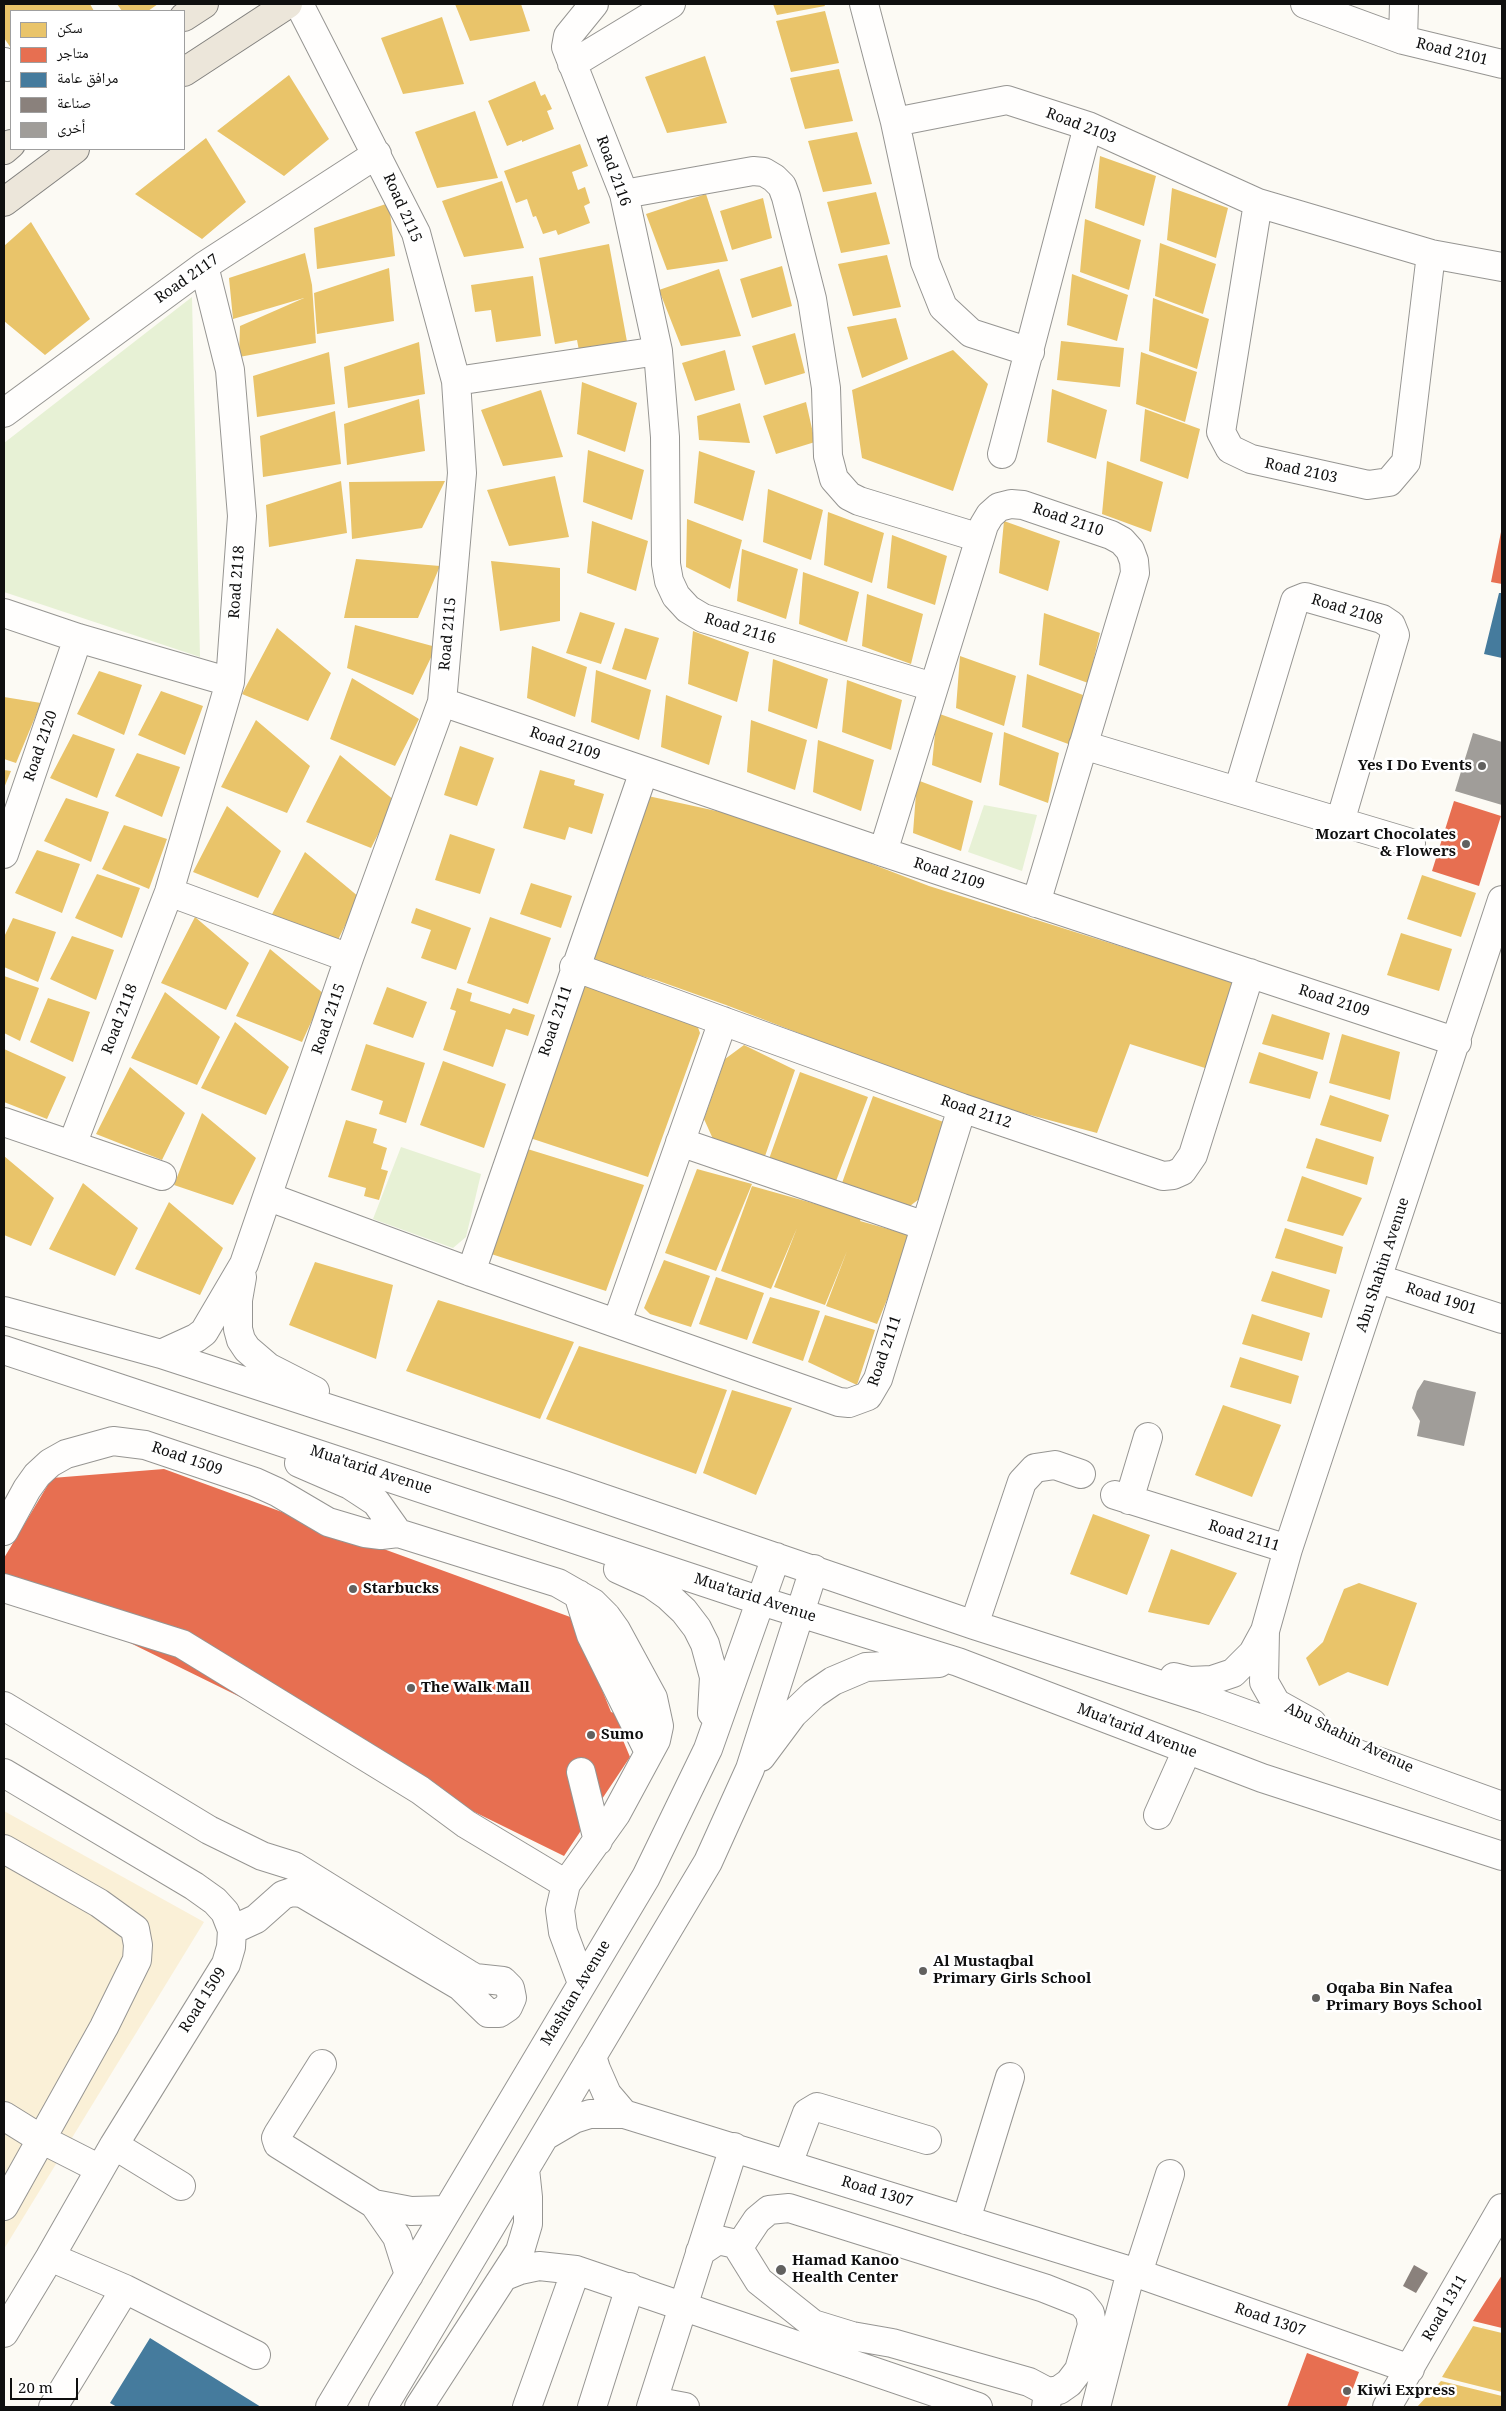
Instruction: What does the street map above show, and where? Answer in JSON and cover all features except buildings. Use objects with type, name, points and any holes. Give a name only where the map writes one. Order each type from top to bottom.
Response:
[{"type":"main road","points":[[185,16],[204,4]]},
{"type":"main road","points":[[185,71],[288,4]]},
{"type":"main road","points":[[4,202],[74,150]]},
{"type":"street","name":"Road 2115","points":[[161,1354],[196,1338],[204,1332],[244,1264],[269,1197],[349,958],[442,702],[462,473],[456,381],[416,233],[300,4]]},
{"type":"street","name":"Road 2116","points":[[594,4],[568,36],[566,47],[624,194],[658,351],[665,437],[666,564],[669,581],[676,596],[688,609],[703,618],[933,687]]},
{"type":"street","points":[[572,64],[671,4]]},
{"type":"street","points":[[864,4],[895,122],[925,262],[942,307],[971,333],[1030,352]]},
{"type":"street","name":"Road 2101","points":[[1306,4],[1403,40],[1502,64]]},
{"type":"street","name":"Road 2101","points":[[1403,40],[1404,4]]},
{"type":"street","name":"Road 2103","points":[[895,122],[1007,100],[1088,126],[1258,203],[1431,254],[1502,267]]},
{"type":"street","points":[[1002,454],[1088,126]]},
{"type":"street","name":"Road 2117","points":[[4,413],[204,266],[377,154]]},
{"type":"street","points":[[624,194],[753,171],[764,172],[774,178],[782,186],[786,196],[812,299],[826,388],[828,456],[834,479],[849,496],[859,501],[980,538]]},
{"type":"street","name":"Road 2103","points":[[1258,203],[1221,432],[1230,449],[1250,459],[1368,485],[1389,482],[1406,462],[1431,254]]},
{"type":"street","name":"Road 2118","points":[[72,1145],[168,892],[230,682],[242,516],[230,370],[204,266]]},
{"type":"street","points":[[456,381],[658,351]]},
{"type":"street","name":"Road 2110","points":[[883,852],[980,538],[990,515],[1000,507],[1011,504],[1023,505],[1111,535],[1122,541],[1130,550],[1134,561],[1134,573],[1036,903]]},
{"type":"street","name":"Road 2108","points":[[1238,791],[1295,601],[1305,597],[1382,619],[1391,625],[1395,635],[1340,822]]},
{"type":"street","points":[[4,613],[78,638],[230,682]]},
{"type":"street","name":"Road 2120","points":[[4,854],[78,638]]},
{"type":"street","name":"Road 2109","points":[[442,702],[883,852],[1457,1042]]},
{"type":"street","points":[[1083,745],[1411,843]]},
{"type":"street","name":"Road 2111","points":[[471,1272],[574,967],[644,771]]},
{"type":"street","points":[[168,892],[349,958]]},
{"type":"street","name":"Abu Shahin Avenue","points":[[1090,1663],[1190,1681],[1212,1680],[1233,1672],[1253,1653],[1265,1631],[1288,1549],[1379,1279],[1502,900]]},
{"type":"street","name":"Road 2112","points":[[574,967],[962,1108],[1154,1174],[1173,1175],[1182,1171],[1193,1154],[1250,973]]},
{"type":"street","points":[[617,1322],[723,1021]]},
{"type":"street","name":"Road 2111","points":[[269,1197],[471,1272],[839,1402],[849,1403],[859,1401],[868,1396],[878,1379],[962,1108]]},
{"type":"street","points":[[4,1122],[162,1176]]},
{"type":"street","points":[[680,1142],[925,1226]]},
{"type":"street","name":"Road 2115","points":[[244,1264],[238,1300],[238,1328],[241,1340],[247,1349],[268,1367],[379,1426]]},
{"type":"street","name":"Road 1901","points":[[1379,1279],[1502,1318]]},
{"type":"street","points":[[4,1311],[161,1354],[814,1569],[1090,1663],[1205,1699],[1502,1806]]},
{"type":"street","name":"Mua'tarid Avenue","points":[[4,1350],[516,1518],[761,1601],[958,1662],[1262,1778],[1502,1856]]},
{"type":"street","points":[[195,1412],[252,1442],[350,1485],[376,1502],[398,1533]]},
{"type":"street","name":"Road 2111","points":[[1148,1437],[1122,1498],[1288,1549]]},
{"type":"street","name":"Road 1509","points":[[4,1531],[27,1489],[37,1475],[50,1463],[66,1454],[113,1441],[144,1445],[255,1482],[277,1492],[328,1522],[365,1533],[381,1535],[398,1533],[548,1580],[578,1594],[591,1635],[649,1752],[629,1791],[598,1841]]},
{"type":"street","points":[[974,1624],[1022,1482],[1035,1468],[1055,1465],[1081,1474]]},
{"type":"street","points":[[516,1518],[534,1533],[550,1542],[650,1584],[684,1610],[705,1644],[714,1677],[708,1749]]},
{"type":"street","name":"Mashtan Avenue","points":[[330,2407],[646,1877],[708,1749],[776,1557]]},
{"type":"street","points":[[383,2407],[708,1862],[750,1769],[776,1690],[798,1613],[814,1569]]},
{"type":"street","points":[[4,1588],[182,1644],[420,1790],[466,1824],[566,1884]]},
{"type":"street","name":"Abu Shahin Avenue","points":[[1265,1631],[1264,1682],[1276,1702],[1302,1718],[1399,1761],[1435,1781]]},
{"type":"street","points":[[750,1769],[766,1752],[793,1714],[814,1694],[833,1681],[866,1667],[958,1662]]},
{"type":"street","points":[[4,1706],[209,1830],[262,1856],[294,1866],[468,1974],[476,1978],[503,1981],[510,1988],[512,1998],[508,2007],[499,2013],[488,2013],[480,2007],[469,1992],[460,1986],[302,1893],[292,1892],[283,1895],[256,1919],[232,1930],[225,1912],[215,1901],[194,1886],[5,1776]]},
{"type":"street","points":[[1158,1815],[1187,1750]]},
{"type":"street","points":[[581,1772],[598,1841],[566,1884],[560,1910],[563,1932],[582,1983]]},
{"type":"street","points":[[4,1849],[99,1904],[135,1930],[138,1945],[137,1960],[104,2027],[4,2206]]},
{"type":"street","name":"Road 1509","points":[[4,2333],[50,2258],[114,2144],[226,1964],[231,1947],[232,1930]]},
{"type":"street","points":[[592,2056],[607,2094],[624,2114]]},
{"type":"street","points":[[322,2064],[278,2134],[276,2141],[278,2144],[374,2204],[411,2211],[447,2210]]},
{"type":"street","points":[[966,2220],[1010,2077]]},
{"type":"street","points":[[788,2164],[807,2113],[817,2107],[927,2140]]},
{"type":"street","name":"Road 1307","points":[[544,2137],[574,2119],[590,2114],[624,2114],[1134,2272],[1410,2369]]},
{"type":"street","points":[[4,2116],[41,2139],[100,2169]]},
{"type":"street","points":[[114,2144],[181,2186]]},
{"type":"street","points":[[685,2407],[652,2404],[734,2147]]},
{"type":"street","points":[[418,2407],[520,2251],[528,2224],[528,2197],[524,2169]]},
{"type":"street","points":[[1096,2407],[1134,2272],[1170,2174]]},
{"type":"street","points":[[374,2204],[397,2237],[409,2275]]},
{"type":"street","points":[[700,2252],[718,2240],[729,2241],[739,2248],[759,2281],[812,2324],[852,2336],[892,2343],[1029,2382],[1047,2400],[1069,2383],[1079,2370],[1092,2325],[1090,2313],[1082,2302],[1044,2288],[789,2208],[770,2210],[757,2220],[739,2248]]},
{"type":"street","name":"Road 1311","points":[[1387,2407],[1502,2208]]},
{"type":"street","points":[[50,2258],[125,2289],[256,2355]]},
{"type":"street","points":[[505,2276],[520,2270],[539,2266],[576,2270],[978,2407]]},
{"type":"street","points":[[526,2407],[576,2270]]},
{"type":"street","points":[[592,2407],[630,2287]]},
{"type":"street","points":[[53,2407],[125,2289]]},
{"type":"green space","points":[[192,297],[200,657],[4,592],[4,443]]},
{"type":"green space","points":[[984,805],[1037,815],[1022,871],[968,852]]},
{"type":"green space","points":[[401,1147],[481,1174],[466,1237],[453,1248],[373,1219]]},
{"type":"sand","points":[[4,1811],[204,1922],[4,2249]]},
{"type":"place","name":"Yes I Do Events","points":[[1482,766]]},
{"type":"place","name":"Mozart Chocolates & Flowers","points":[[1466,844]]},
{"type":"place","name":"Starbucks","points":[[353,1589]]},
{"type":"place","name":"The Walk Mall","points":[[411,1688]]},
{"type":"place","name":"Sumo","points":[[591,1735]]},
{"type":"place","name":"Al Mustaqbal Primary Girls School","points":[[923,1971]]},
{"type":"place","name":"Oqaba Bin Nafea Primary Boys School","points":[[1316,1998]]},
{"type":"place","name":"Hamad Kanoo Health Center","points":[[781,2270]]},
{"type":"place","name":"Kiwi Express","points":[[1347,2391]]}]
